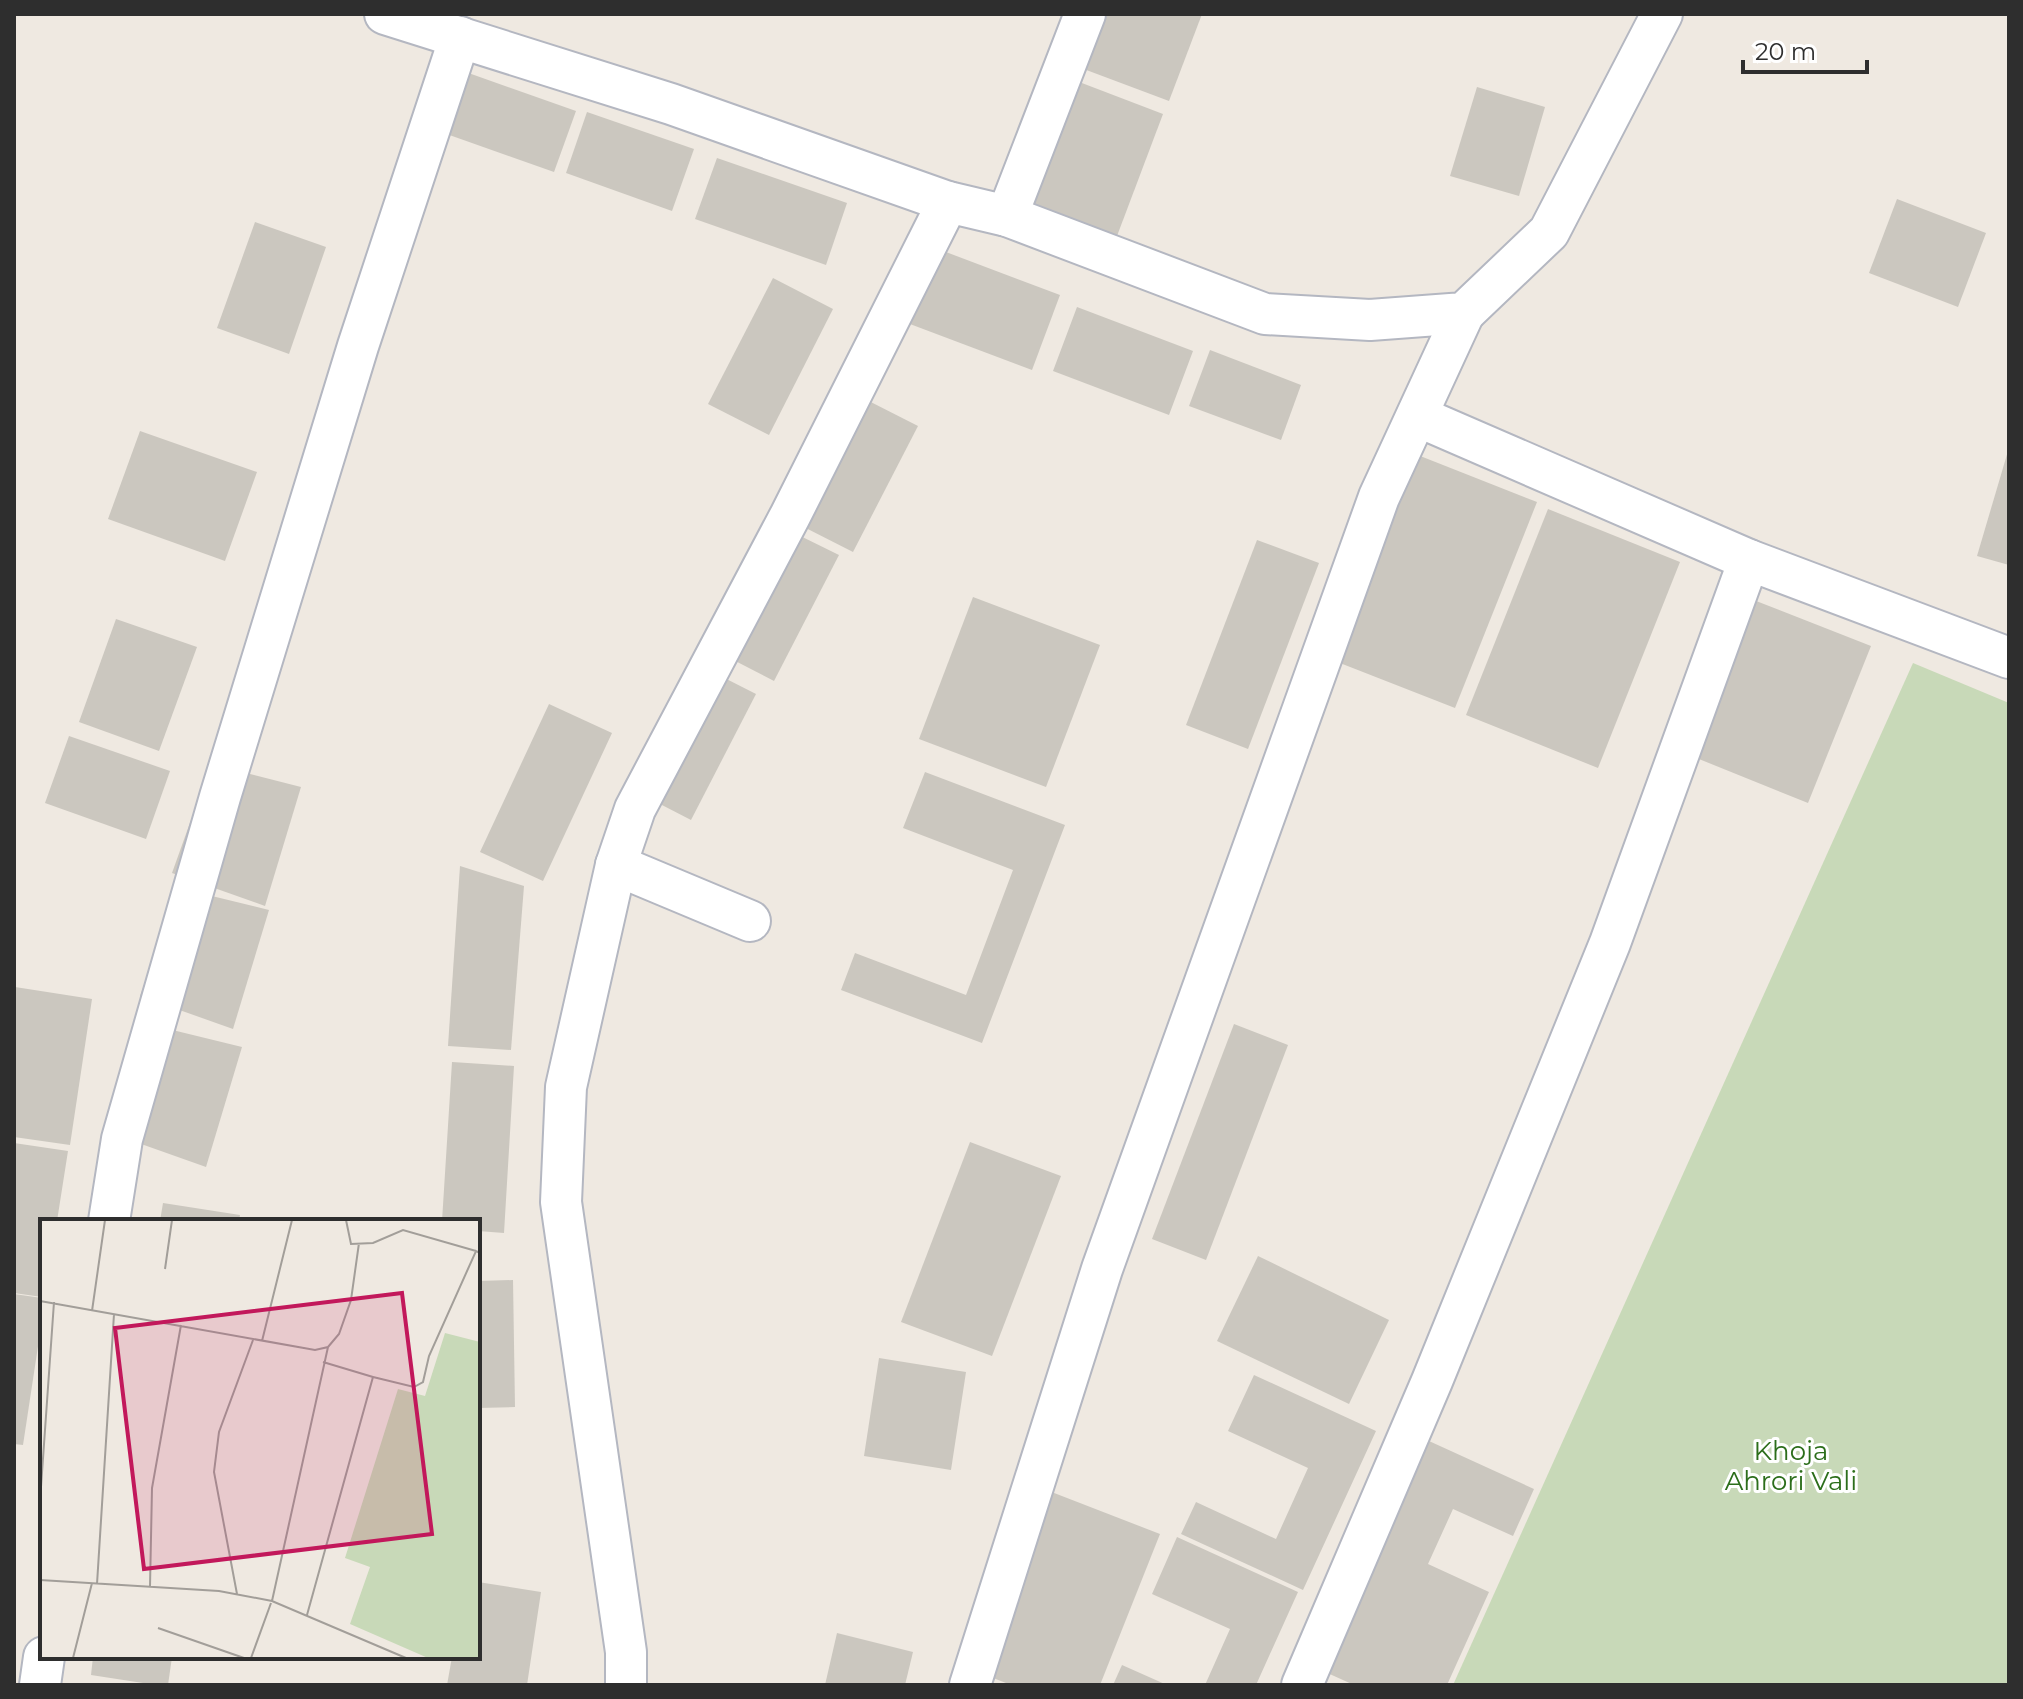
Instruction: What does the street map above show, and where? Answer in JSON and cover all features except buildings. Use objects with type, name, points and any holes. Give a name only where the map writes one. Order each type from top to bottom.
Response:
[{"type":"street","points":[[385,14],[671,104],[948,202],[1007,216],[1265,314],[1370,320],[1464,313]]},
{"type":"street","points":[[1007,216],[1085,14]]},
{"type":"street","points":[[970,1685],[1102,1269],[1379,497],[1464,313],[1549,232],[1662,14]]},
{"type":"street","points":[[109,1219],[122,1139],[220,797],[358,346],[460,37]]},
{"type":"street","points":[[626,1685],[626,1652],[561,1202],[566,1087],[616,865],[635,809],[790,516],[948,202]]},
{"type":"street","points":[[1417,416],[1749,560],[2009,658]]},
{"type":"street","points":[[1302,1685],[1432,1381],[1610,943],[1749,560]]},
{"type":"street","points":[[616,865],[750,921]]},
{"type":"street","points":[[40,1685],[44,1659]]},
{"type":"green space","name":"Khoja Ahrori Vali","points":[[1913,663],[2009,703],[2009,1685],[1453,1685]]}]
